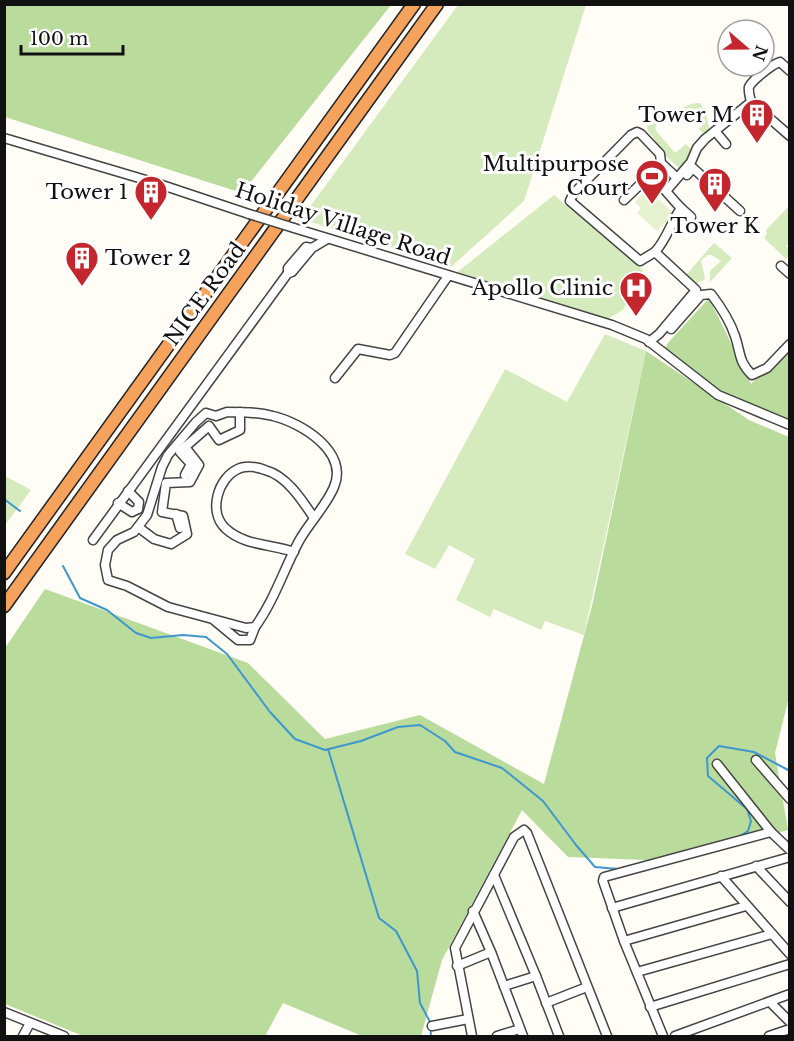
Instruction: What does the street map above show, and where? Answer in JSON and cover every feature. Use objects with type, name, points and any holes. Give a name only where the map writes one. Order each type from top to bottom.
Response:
[{"type":"highway","name":"NICE Road","points":[[4,573],[414,4]]},
{"type":"highway","name":"NICE Road","points":[[4,606],[437,4]]},
{"type":"street","points":[[789,71],[780,62],[774,64],[750,84],[749,90],[751,102],[789,136]]},
{"type":"street","points":[[668,192],[691,162],[697,148],[751,102]]},
{"type":"street","points":[[716,131],[726,144]]},
{"type":"street","points":[[624,200],[650,175],[662,159],[660,154],[637,132],[631,135],[573,194],[570,201],[640,261],[655,252],[665,241],[673,218],[681,208]]},
{"type":"street","name":"Holiday Village Road","points":[[4,138],[612,325],[651,343],[718,395],[789,425]]},
{"type":"street","points":[[661,163],[677,178]]},
{"type":"street","points":[[668,192],[693,168],[740,211]]},
{"type":"street","points":[[650,175],[691,217]]},
{"type":"street","points":[[93,540],[288,273],[292,272],[312,248],[327,239]]},
{"type":"street","points":[[651,343],[696,290],[655,252]]},
{"type":"street","points":[[781,266],[789,274]]},
{"type":"street","points":[[335,378],[358,350],[390,355],[395,353],[448,276]]},
{"type":"street","points":[[651,343],[663,337],[701,295],[711,294],[720,306],[736,339],[740,358],[752,375],[767,368],[789,344]]},
{"type":"street","points":[[212,619],[238,640],[250,640],[294,552],[334,486],[338,470],[335,459],[320,441],[302,427],[275,416],[240,412],[228,412],[216,416],[206,413],[176,446],[162,467],[147,515],[134,532],[117,540],[108,550],[105,566],[108,580],[127,586],[168,607],[246,628],[255,627]]},
{"type":"street","points":[[185,475],[191,464],[180,452],[184,447],[209,426],[219,440],[240,430],[240,412]]},
{"type":"street","points":[[138,527],[154,539],[171,544],[188,534],[185,518],[162,512],[166,483],[190,482],[198,465],[184,447]]},
{"type":"street","points":[[294,552],[279,547],[256,544],[224,527],[217,511],[217,498],[221,486],[228,476],[238,469],[245,467],[266,470],[280,478],[298,495],[314,518]]},
{"type":"street","points":[[128,491],[139,502],[138,509]]},
{"type":"street","points":[[118,503],[132,512],[138,509]]},
{"type":"street","points":[[138,509],[147,515]]},
{"type":"street","points":[[176,514],[180,528]]},
{"type":"street","points":[[756,760],[789,800]]},
{"type":"street","points":[[717,765],[771,832],[789,850]]},
{"type":"street","points":[[472,1036],[455,948],[514,837],[524,830],[607,1036]]},
{"type":"street","points":[[663,1036],[624,941],[603,881],[604,877],[771,832]]},
{"type":"street","points":[[612,908],[789,857]]},
{"type":"street","points":[[756,866],[789,902]]},
{"type":"street","points":[[494,875],[559,1036]]},
{"type":"street","points":[[721,876],[789,954]]},
{"type":"street","points":[[624,941],[746,906]]},
{"type":"street","points":[[473,911],[521,1033],[497,1036]]},
{"type":"street","points":[[638,972],[772,934]]},
{"type":"street","points":[[457,966],[491,952]]},
{"type":"street","points":[[650,1006],[789,964]]},
{"type":"street","points":[[504,987],[536,976]]},
{"type":"street","points":[[546,1003],[587,987]]},
{"type":"street","points":[[675,1036],[789,994]]},
{"type":"street","points":[[770,1002],[789,1022]]},
{"type":"street","points":[[4,1012],[64,1036]]},
{"type":"street","points":[[432,1026],[468,1019]]},
{"type":"street","points":[[23,1036],[30,1023]]},
{"type":"street","points":[[769,1036],[789,1029]]},
{"type":"green space","points":[[5,4],[391,5],[242,193],[5,117]]},
{"type":"green space","points":[[458,5],[586,5],[524,201],[452,266],[301,219]]},
{"type":"green space","points":[[700,103],[706,114],[710,132],[706,136],[699,129],[704,124],[695,111],[691,110],[675,117],[665,117],[655,127],[675,153],[686,144],[694,152],[681,170],[659,150],[661,148],[648,131],[645,118],[652,114],[668,113]]},
{"type":"green space","name":"Multipurpose Court","points":[[648,189],[674,214],[657,231],[637,213],[641,208],[635,202]]},
{"type":"green space","points":[[554,195],[643,270],[623,310],[604,321],[455,274]]},
{"type":"green space","points":[[789,206],[789,243],[786,246],[789,249],[789,255],[786,259],[764,238],[767,234],[766,230]]},
{"type":"green space","points":[[714,243],[732,258],[710,282],[710,271],[721,261],[712,255],[707,255],[701,261],[705,278],[695,284],[685,276]]},
{"type":"green space","points":[[709,298],[751,384],[789,348],[789,424],[737,405],[664,350]]},
{"type":"green space","points":[[605,334],[646,351],[584,635],[545,621],[541,630],[494,609],[490,617],[456,600],[475,559],[449,545],[435,569],[405,554],[505,369],[567,402]]},
{"type":"green space","points":[[646,351],[749,420],[789,437],[790,693],[775,753],[788,830],[671,861],[568,857],[522,810],[442,960],[421,1036],[362,1036],[283,1003],[265,1036],[83,1036],[5,1004],[5,648],[45,589],[248,663],[325,739],[420,715],[544,784],[592,606]]},
{"type":"green space","points":[[5,476],[31,490],[5,525]]},
{"type":"waterway","points":[[4,499],[20,511]]},
{"type":"waterway","points":[[63,566],[80,598],[107,610],[136,633],[151,638],[183,635],[206,637],[227,654],[270,712],[295,739],[325,750],[361,741],[398,727],[420,725],[445,741],[455,752],[502,768],[543,801],[595,867],[618,869]]},
{"type":"waterway","points":[[740,836],[748,831],[751,821],[747,809],[708,776],[707,758],[719,746],[754,752],[790,771]]},
{"type":"waterway","points":[[328,749],[379,918],[396,931],[417,971],[420,1003],[430,1022],[431,1036]]},
{"type":"place","name":"Tower M","points":[[757,144]]},
{"type":"place","name":"Multipurpose Court","points":[[652,205]]},
{"type":"place","name":"Tower K","points":[[715,213]]},
{"type":"place","name":"Tower 1","points":[[151,221]]},
{"type":"place","name":"Tower 2","points":[[82,287]]},
{"type":"place","name":"Apollo Clinic","points":[[636,317]]}]
